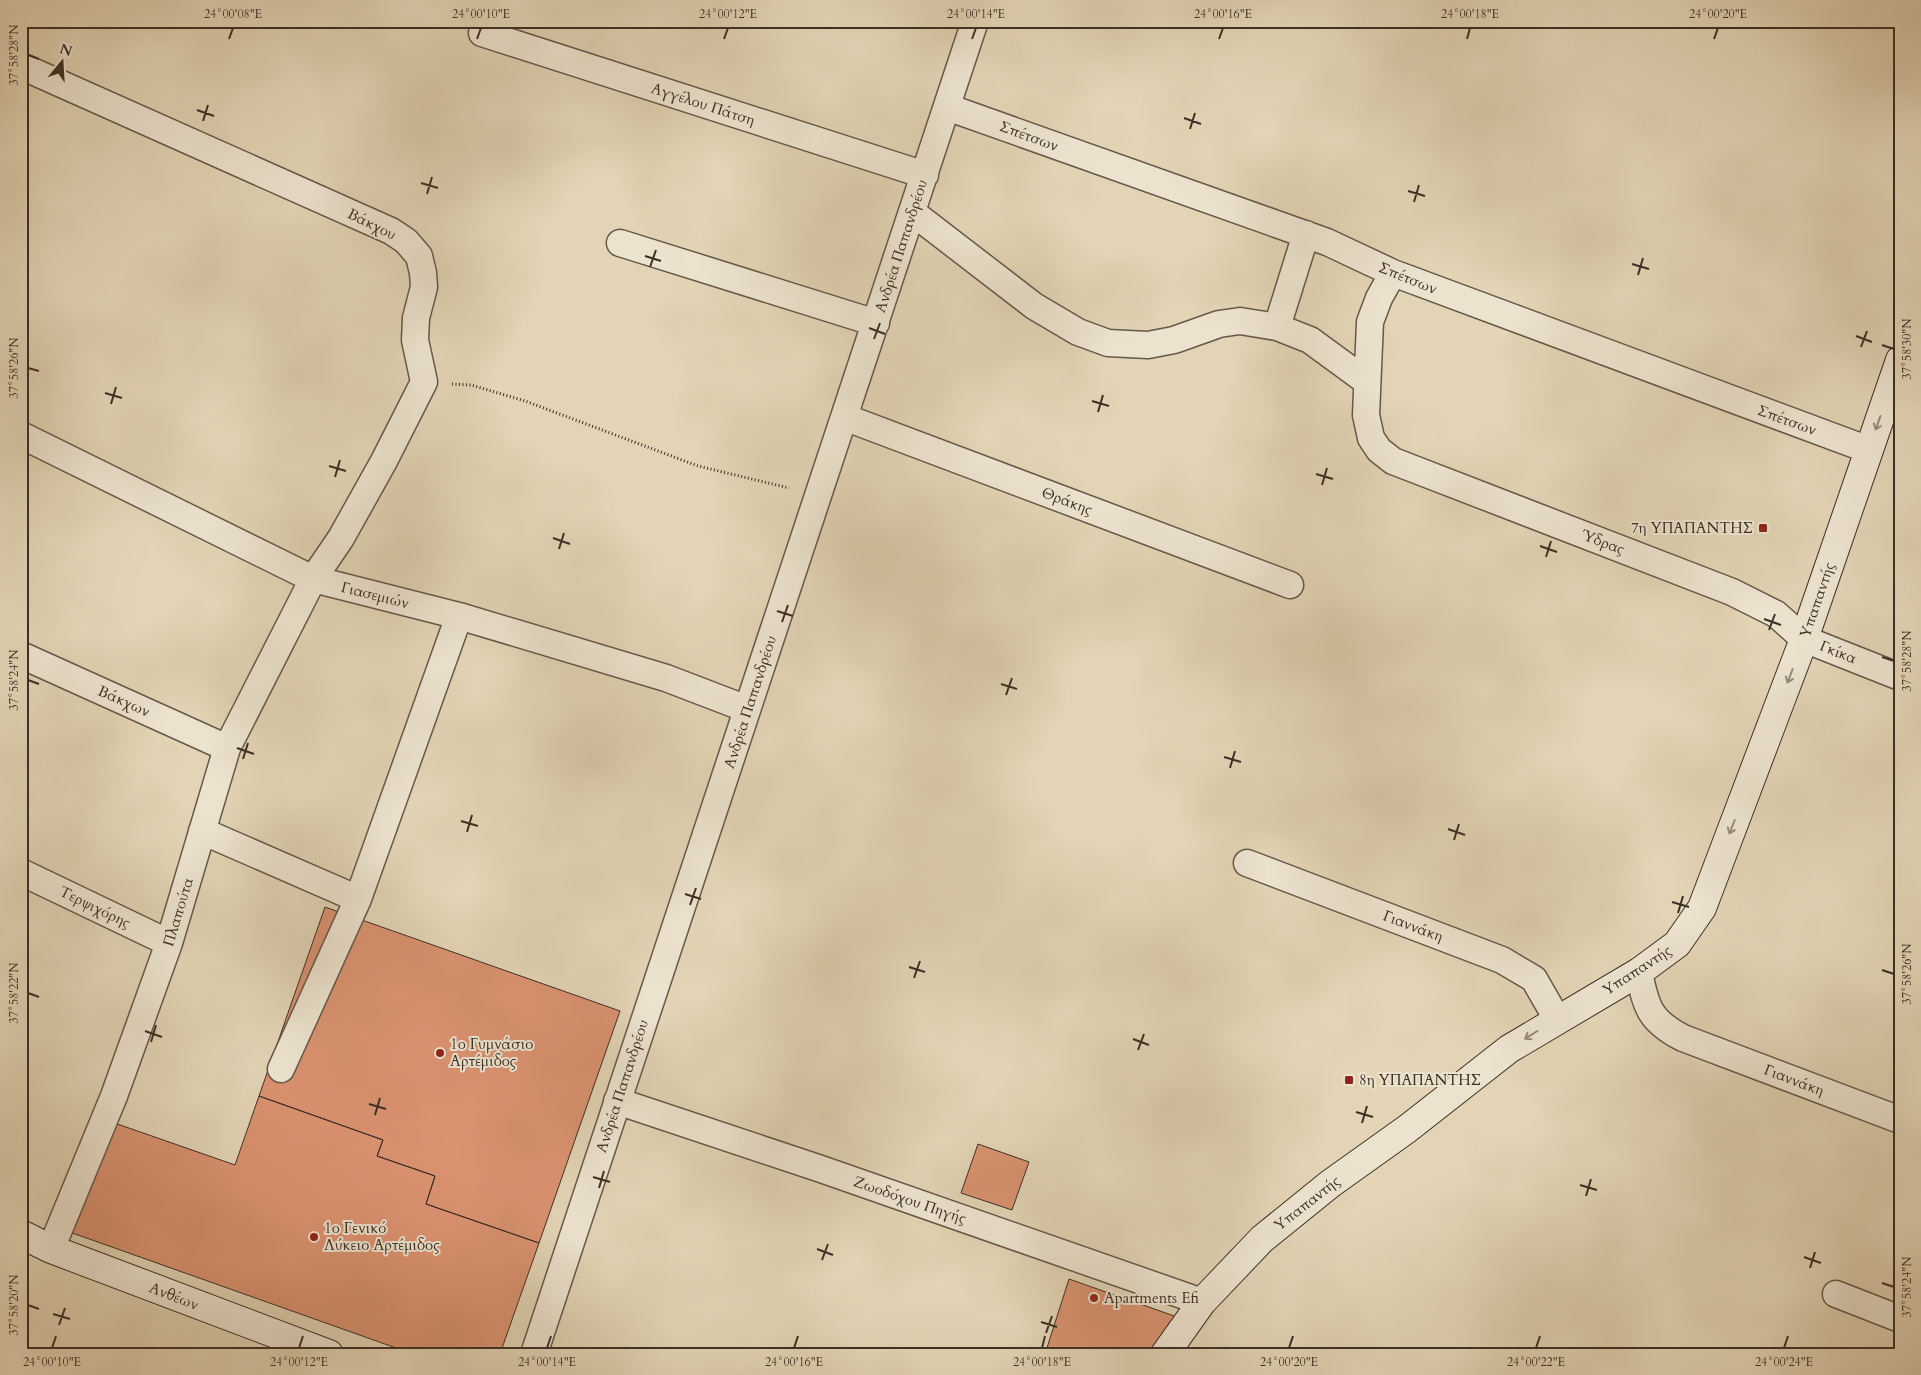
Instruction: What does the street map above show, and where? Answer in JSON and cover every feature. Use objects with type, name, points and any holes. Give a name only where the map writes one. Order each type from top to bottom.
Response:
[{"type":"street","name":"Ανδρέα Παπανδρέου","points":[[534,1354],[975,21]]},
{"type":"street","name":"Αγγέλου Πάτση","points":[[482,32],[925,175]]},
{"type":"street","name":"Βάκχου","points":[[21,66],[391,231],[406,241],[419,256],[423,273],[424,287],[416,318],[415,340],[424,382]]},
{"type":"street","name":"Σπέτσων","points":[[947,107],[1306,234],[1393,273],[1869,450]]},
{"type":"street","points":[[912,212],[1034,306],[1078,332],[1108,343],[1148,346],[1174,340],[1219,324],[1240,322],[1277,327],[1310,340],[1366,381]]},
{"type":"street","points":[[1277,327],[1306,234]]},
{"type":"street","points":[[620,243],[876,323]]},
{"type":"street","points":[[1366,381],[1370,322],[1379,298],[1393,273]]},
{"type":"street","name":"Υπαπαντής","points":[[1165,1354],[1202,1302],[1262,1239],[1330,1184],[1407,1129],[1509,1049],[1639,972],[1677,944],[1702,908],[1804,639],[1900,360]]},
{"type":"street","name":"Ύδρας","points":[[1366,381],[1366,415],[1371,438],[1379,450],[1393,461],[1732,592],[1776,614],[1804,639]]},
{"type":"street","points":[[312,580],[340,538],[384,461],[424,382]]},
{"type":"street","name":"Θράκης","points":[[844,417],[1290,585]]},
{"type":"street","name":"Γιασεμιών","points":[[21,435],[312,580],[459,616],[666,678],[748,709]]},
{"type":"street","name":"Πλαπούτα","points":[[51,1249],[114,1096],[169,943],[227,748],[312,580]]},
{"type":"street","points":[[281,1069],[358,899],[459,616]]},
{"type":"street","name":"Γκίκα","points":[[1804,639],[1900,677]]},
{"type":"street","name":"Βάκχων","points":[[21,655],[227,748]]},
{"type":"street","points":[[202,831],[358,899]]},
{"type":"street","name":"Γιαννάκη","points":[[1247,863],[1502,960],[1534,979],[1557,1019]]},
{"type":"street","name":"Τερψιχόρης","points":[[21,872],[169,943]]},
{"type":"street","name":"Γιαννάκη","points":[[1639,972],[1644,998],[1653,1017],[1668,1030],[1692,1041],[1900,1120]]},
{"type":"street","name":"Ζωοδόχου Πηγής","points":[[617,1101],[821,1169],[1202,1302]]},
{"type":"street","name":"Ανθέων","points":[[21,1234],[51,1249],[329,1354]]},
{"type":"street","points":[[1836,1294],[1900,1319]]},
{"type":"path","points":[[424,382],[471,384],[526,401],[698,466],[818,496]]},
{"type":"building","name":"1ο Γυμνάσιο Αρτέμιδος","points":[[325,907],[620,1011],[539,1243],[426,1204],[435,1176],[377,1156],[383,1140],[259,1096]]},
{"type":"building","points":[[259,1096],[383,1140],[377,1156],[435,1176],[426,1204],[539,1243],[500,1354],[413,1354],[64,1230],[103,1119],[235,1165]]},
{"type":"building","points":[[978,1144],[1029,1162],[1012,1210],[961,1193]]},
{"type":"building","name":"Apartments Efi","points":[[1069,1279],[1180,1318],[1152,1354],[1045,1354]]},
{"type":"place","name":"7η ΥΠΑΠΑΝΤΗΣ","points":[[1763,528]]},
{"type":"place","name":"1ο Γυμνάσιο Αρτέμιδος","points":[[440,1053]]},
{"type":"place","name":"8η ΥΠΑΠΑΝΤΗΣ","points":[[1349,1080]]},
{"type":"place","name":"1ο Γενικό Λύκειο Αρτέμιδος","points":[[314,1237]]},
{"type":"place","name":"Apartments Efi","points":[[1094,1298]]}]
